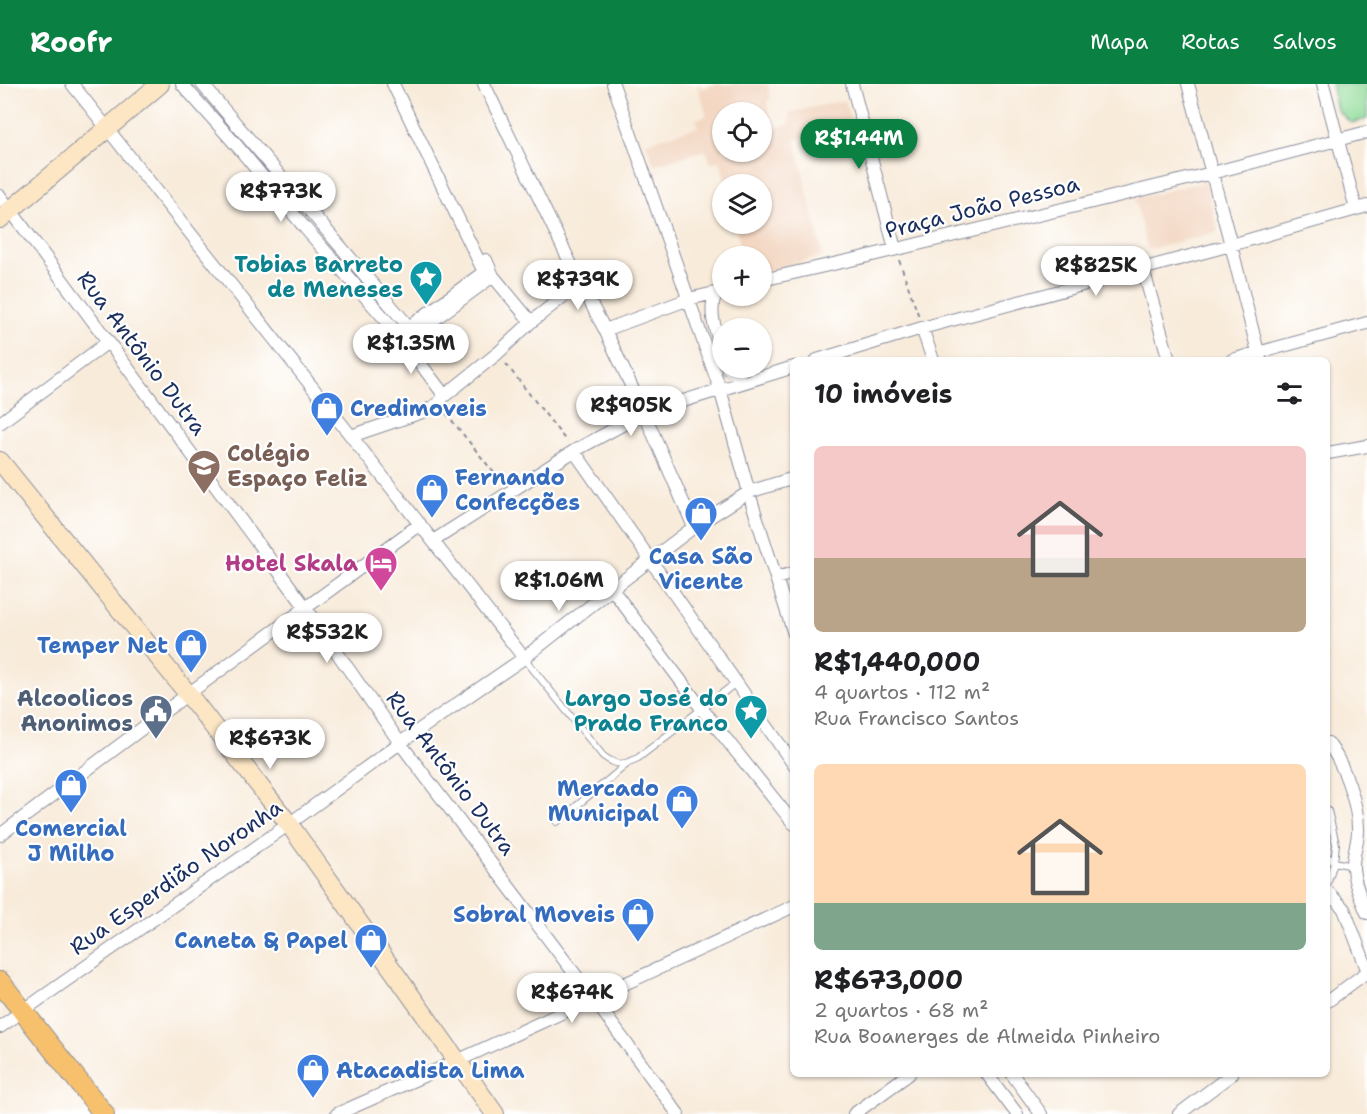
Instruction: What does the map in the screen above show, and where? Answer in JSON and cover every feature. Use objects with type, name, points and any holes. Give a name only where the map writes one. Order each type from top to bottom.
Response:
[{"type":"main road","points":[[0,982],[104,1114]]},
{"type":"street","points":[[72,84],[524,658]]},
{"type":"street","points":[[4,208],[108,129],[160,84]]},
{"type":"street","points":[[182,84],[238,147],[304,228],[404,335]]},
{"type":"street","points":[[202,84],[316,218],[404,335],[441,397]]},
{"type":"street","points":[[393,84],[443,167],[451,195],[488,274],[531,322]]},
{"type":"street","points":[[401,84],[414,118]]},
{"type":"street","points":[[484,84],[605,330],[694,527]]},
{"type":"street","points":[[613,84],[720,389],[749,492],[790,622]]},
{"type":"street","points":[[852,84],[896,249]]},
{"type":"street","points":[[1188,84],[1260,356],[1367,323]]},
{"type":"street","points":[[827,357],[922,328],[1361,208],[1338,140],[1323,84]]},
{"type":"street","name":"Praça João Pessoa","points":[[772,278],[1212,173],[1367,132]]},
{"type":"street","points":[[238,147],[249,138]]},
{"type":"street","name":"Rua Antônio Dutra","points":[[4,208],[108,342],[306,608],[400,742],[678,1114]]},
{"type":"street","points":[[304,228],[316,218]]},
{"type":"street","points":[[1143,269],[1168,357]]},
{"type":"street","points":[[404,335],[488,274]]},
{"type":"street","points":[[351,436],[419,414],[498,353],[531,322],[580,283]]},
{"type":"street","points":[[605,330],[689,299],[712,294]]},
{"type":"street","points":[[712,303],[712,318]]},
{"type":"street","points":[[922,328],[932,357]]},
{"type":"street","points":[[0,423],[108,342]]},
{"type":"street","points":[[433,541],[574,451],[644,413],[790,368]]},
{"type":"street","points":[[739,378],[743,382]]},
{"type":"street","points":[[1330,453],[1367,446]]},
{"type":"street","points":[[574,451],[790,759]]},
{"type":"street","points":[[0,461],[188,694],[289,824],[495,1114]]},
{"type":"street","name":"Rua Esperdião Noronha","points":[[0,1028],[289,824],[400,742],[524,658],[694,527],[749,492],[790,479]]},
{"type":"street","points":[[0,835],[420,524]]},
{"type":"street","points":[[776,578],[790,574]]},
{"type":"street","points":[[612,588],[702,709],[790,819]]},
{"type":"street","points":[[1330,746],[1343,771],[1359,828],[1353,867],[1367,913]]},
{"type":"street","points":[[1330,894],[1344,909],[1367,970],[1330,999]]},
{"type":"street","points":[[337,1114],[790,908]]},
{"type":"street","points":[[854,1114],[905,1077]]},
{"type":"street","points":[[989,1077],[1017,1114]]},
{"type":"street","points":[[1014,1077],[1041,1114]]},
{"type":"street","points":[[1179,1114],[1228,1077]]},
{"type":"lane","points":[[524,658],[603,756],[618,764],[627,764]]},
{"type":"lane","points":[[557,822],[627,764],[737,682]]},
{"type":"lane","points":[[1330,819],[1336,844],[1330,875]]},
{"type":"lane","points":[[1330,859],[1353,867]]},
{"type":"path","points":[[896,249],[922,328]]},
{"type":"path","points":[[498,353],[574,451]]},
{"type":"path","points":[[441,397],[509,493]]},
{"type":"shaded area","points":[[697,84],[701,89],[716,84],[768,84],[771,98],[767,102],[712,102],[713,162],[710,163],[706,150],[654,165],[646,142],[698,127],[696,120],[707,116]]},
{"type":"shaded area","points":[[845,100],[851,123],[795,140],[823,256],[772,269],[772,246],[740,246],[738,234],[772,234],[772,174],[724,174],[720,162],[772,162],[772,128],[790,124],[789,113]]},
{"type":"shaded area","points":[[1206,181],[1218,232],[1147,250],[1135,199]]},
{"type":"green space","points":[[1331,84],[1367,84],[1367,119],[1351,123],[1337,110]]},
{"type":"place","name":"Tobias Barreto de Meneses","points":[[426,306]]},
{"type":"place","name":"Credimoveis","points":[[327,437]]},
{"type":"place","name":"Colégio Espaço Feliz","points":[[204,495]]},
{"type":"place","name":"Fernando Confecções","points":[[432,519]]},
{"type":"place","name":"Casa São Vicente","points":[[701,542]]},
{"type":"place","name":"Hotel Skala","points":[[381,592]]},
{"type":"place","name":"Temper Net","points":[[191,674]]},
{"type":"place","name":"Alcoolicos Anonimos","points":[[156,740]]},
{"type":"place","name":"Largo José do Prado Franco","points":[[751,740]]},
{"type":"place","name":"Comercial J Milho","points":[[71,814]]},
{"type":"place","name":"Mercado Municipal","points":[[682,830]]},
{"type":"place","name":"Sobral Moveis","points":[[638,943]]},
{"type":"place","name":"Caneta & Papel","points":[[371,969]]},
{"type":"place","name":"Atacadista Lima","points":[[313,1099]]}]
